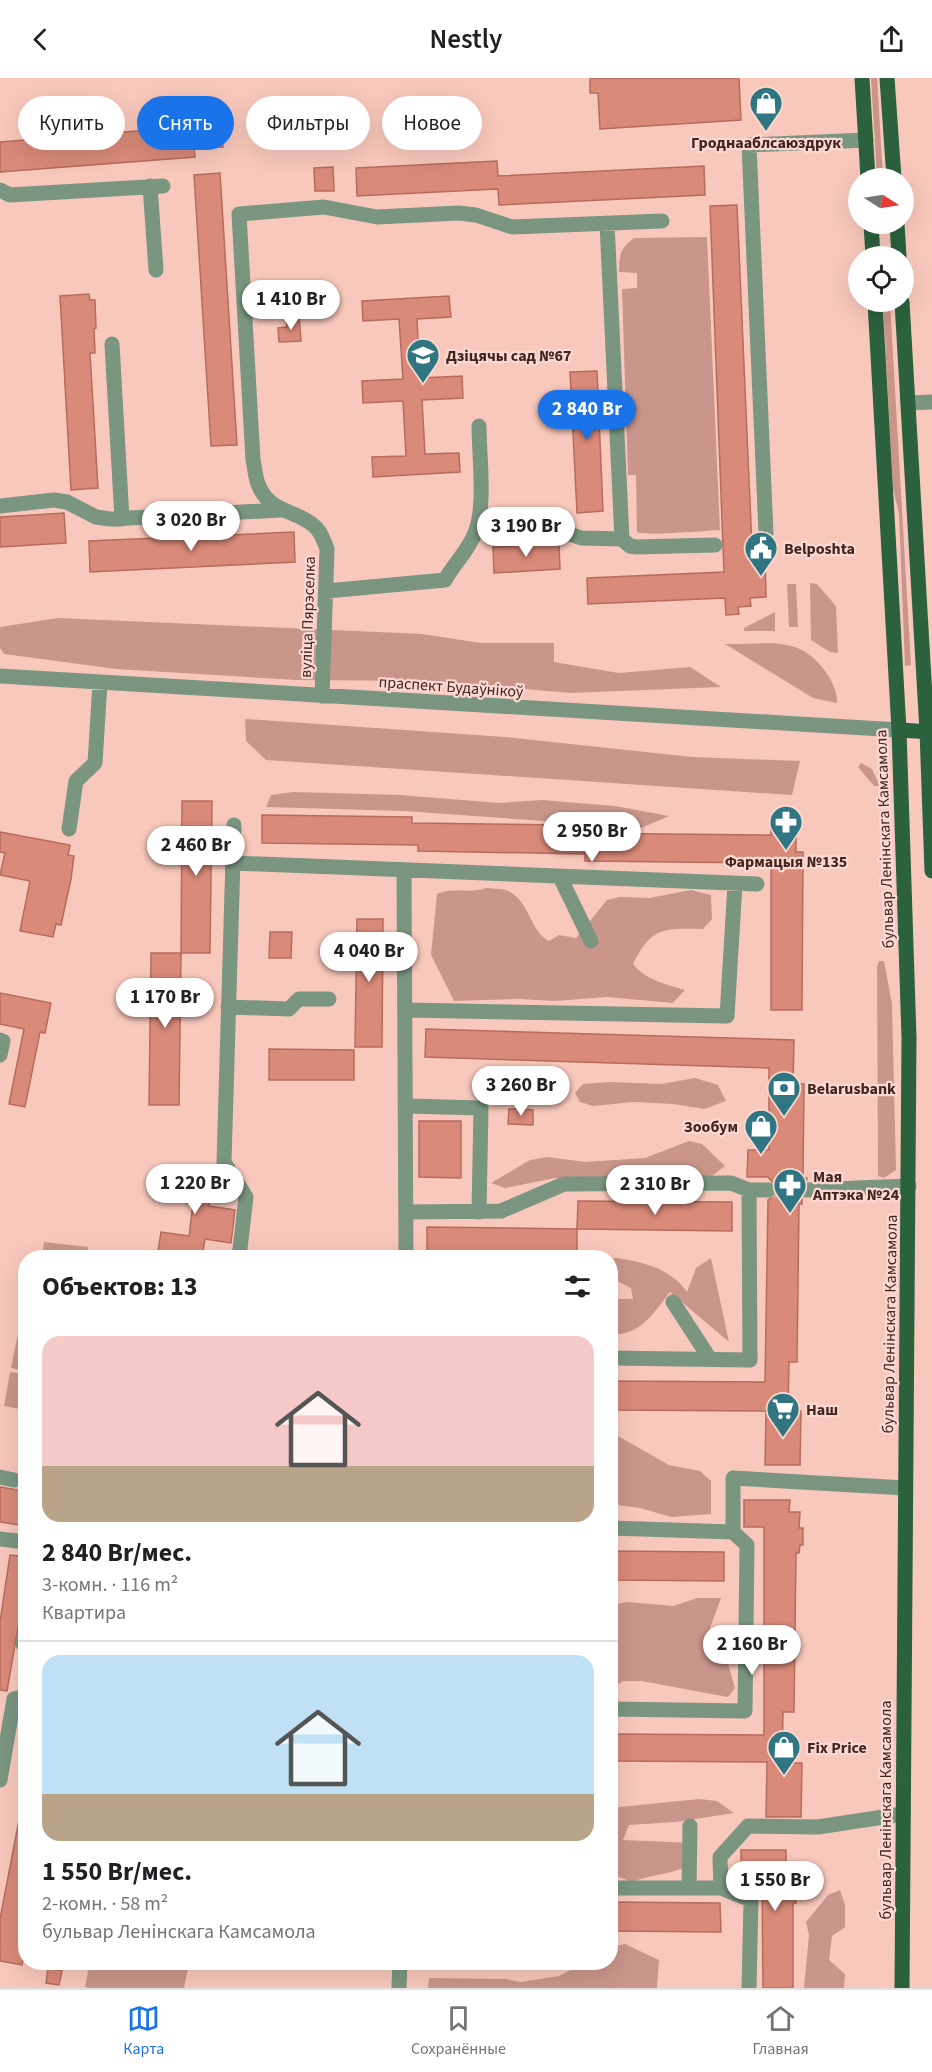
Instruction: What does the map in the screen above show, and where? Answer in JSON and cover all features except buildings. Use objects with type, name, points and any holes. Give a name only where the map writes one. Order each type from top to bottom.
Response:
[{"type":"main road","points":[[862,78],[867,168]]},
{"type":"main road","points":[[887,78],[893,168]]},
{"type":"main road","name":"бульвар Ленінскага Камсамола","points":[[876,312],[899,730],[909,1038],[902,1988]]},
{"type":"main road","points":[[903,312],[930,732],[932,871]]},
{"type":"main road","points":[[899,730],[930,732]]},
{"type":"street","points":[[766,533],[748,145],[866,140]]},
{"type":"street","points":[[0,190],[10,195],[156,186],[156,270]]},
{"type":"street","name":"вуліца Пярэселка","points":[[322,696],[327,549],[322,536],[313,524],[280,510],[265,496],[258,484],[254,460],[239,214],[324,207],[377,217],[467,214],[512,227],[607,223]]},
{"type":"street","points":[[622,539],[607,223],[662,221]]},
{"type":"street","points":[[112,344],[122,519]]},
{"type":"street","points":[[908,403],[932,402]]},
{"type":"street","points":[[327,591],[445,580],[470,544],[476,530],[479,505],[479,426]]},
{"type":"street","points":[[0,506],[54,500],[67,502],[96,518],[122,519],[280,510]]},
{"type":"street","points":[[476,530],[550,527],[581,538],[622,539],[630,546],[636,547],[715,546]]},
{"type":"street","name":"праспект Будаўнікоў","points":[[0,676],[899,730]]},
{"type":"street","points":[[69,829],[76,781],[95,763],[100,683]]},
{"type":"street","points":[[234,825],[224,1162],[246,1197],[240,1250]]},
{"type":"street","points":[[232,863],[757,884]]},
{"type":"street","points":[[404,871],[406,1250]]},
{"type":"street","points":[[560,877],[591,941]]},
{"type":"street","points":[[406,1010],[727,1016],[735,884]]},
{"type":"street","points":[[228,1007],[289,1009],[299,999],[329,999]]},
{"type":"street","points":[[0,1040],[3,1041],[0,1055]]},
{"type":"street","points":[[407,1106],[481,1108],[479,1212]]},
{"type":"street","points":[[406,1212],[501,1211],[564,1184],[731,1183],[749,1190],[768,1190]]},
{"type":"street","points":[[807,1190],[909,1186]]},
{"type":"street","points":[[618,1358],[750,1360],[749,1190]]},
{"type":"street","points":[[673,1302],[710,1359]]},
{"type":"street","points":[[733,1532],[733,1478],[905,1488]]},
{"type":"street","points":[[618,1528],[733,1532],[747,1545],[745,1711],[618,1709]]},
{"type":"street","points":[[0,1539],[18,1541]]},
{"type":"street","points":[[0,1780],[14,1699],[18,1698]]},
{"type":"street","points":[[721,1888],[720,1857],[748,1826],[818,1827],[903,1814]]},
{"type":"street","points":[[689,1888],[690,1826]]},
{"type":"street","points":[[618,1888],[721,1888],[751,1900],[749,1988]]},
{"type":"street","points":[[399,1988],[400,1970]]},
{"type":"shaded area","points":[[871,78],[877,78],[882,168],[876,168]]},
{"type":"shaded area","points":[[707,237],[720,530],[637,532],[636,475],[628,475],[622,289],[637,288],[637,273],[619,272],[620,257],[623,249],[634,238]]},
{"type":"shaded area","points":[[884,312],[891,312],[911,665],[905,666],[899,514],[893,488]]},
{"type":"shaded area","points":[[810,583],[817,584],[836,606],[838,653],[830,652],[811,640]]},
{"type":"shaded area","points":[[787,584],[796,584],[798,627],[789,627]]},
{"type":"shaded area","points":[[775,612],[775,631],[744,631],[744,628]]},
{"type":"shaded area","points":[[58,618],[422,634],[481,643],[554,643],[554,662],[619,673],[690,667],[721,687],[570,693],[432,681],[296,680],[116,669],[4,654],[0,648],[0,627]]},
{"type":"shaded area","points":[[725,644],[784,644],[808,653],[829,677],[834,686],[837,703],[813,698]]},
{"type":"shaded area","points":[[245,719],[505,737],[692,757],[800,761],[792,795],[266,760],[246,741]]},
{"type":"shaded area","points":[[861,763],[872,769],[880,786],[874,786],[858,767]]},
{"type":"shaded area","points":[[293,792],[400,795],[499,803],[542,800],[615,806],[669,816],[641,828],[404,811],[266,807],[271,795]]},
{"type":"shaded area","points":[[486,888],[505,890],[517,897],[538,931],[549,941],[559,935],[576,938],[607,900],[620,897],[649,898],[691,890],[711,895],[712,919],[703,929],[660,932],[646,943],[633,964],[650,978],[685,990],[673,1003],[607,997],[555,1001],[519,999],[454,1001],[431,955],[437,894]]},
{"type":"shaded area","points":[[879,961],[884,961],[892,1004],[896,1170],[884,1178],[878,1176],[877,966]]},
{"type":"shaded area","points":[[695,1078],[718,1085],[726,1101],[704,1109],[673,1104],[633,1102],[593,1106],[580,1102],[575,1093],[583,1084],[609,1082],[661,1084]]},
{"type":"shaded area","points":[[689,1141],[702,1144],[725,1166],[712,1176],[555,1178],[505,1188],[491,1183],[530,1160],[548,1157],[585,1162],[645,1158]]},
{"type":"shaded area","points":[[44,1242],[88,1247],[88,1250],[43,1250]]},
{"type":"shaded area","points":[[618,1258],[655,1267],[673,1277],[687,1292],[696,1268],[711,1258],[729,1342],[670,1292],[639,1327],[618,1334],[618,1299],[633,1299],[631,1288],[618,1282]]},
{"type":"shaded area","points":[[18,1334],[18,1370],[11,1368]]},
{"type":"shaded area","points":[[10,1372],[18,1373],[18,1409],[4,1406]]},
{"type":"shaded area","points":[[618,1436],[669,1465],[700,1471],[711,1481],[711,1514],[671,1517],[640,1508],[618,1505]]},
{"type":"shaded area","points":[[697,1598],[721,1598],[710,1628],[720,1636],[735,1688],[728,1697],[641,1681],[623,1681],[618,1684],[618,1604],[628,1602],[673,1606]]},
{"type":"shaded area","points":[[699,1799],[717,1801],[734,1813],[676,1822],[629,1825],[623,1840],[693,1843],[689,1865],[676,1871],[632,1882],[618,1877],[618,1807]]},
{"type":"shaded area","points":[[840,1890],[845,1905],[845,1927],[832,1936],[829,1960],[845,1974],[844,1988],[804,1988],[809,1935],[806,1922],[828,1895]]},
{"type":"shaded area","points":[[625,1944],[659,1960],[657,1988],[428,1988],[429,1978],[506,1979],[521,1982],[559,1976],[571,1970],[618,1970],[618,1946]]},
{"type":"shaded area","points":[[88,1970],[187,1970],[184,1988],[85,1987]]},
{"type":"tunnel","points":[[768,1190],[806,1190]]},
{"type":"place","name":"Гроднааблсаюздрук","points":[[766,132]]},
{"type":"place","name":"Дзіцячы сад №67","points":[[423,384]]},
{"type":"place","name":"Belposhta","points":[[761,577]]},
{"type":"place","name":"Фармацыя №135","points":[[786,851]]},
{"type":"place","name":"Belarusbank","points":[[784,1117]]},
{"type":"place","name":"Зообум","points":[[761,1155]]},
{"type":"place","name":"Мая Аптэка №24","points":[[790,1214]]},
{"type":"place","name":"Наш","points":[[783,1438]]},
{"type":"place","name":"Fix Price","points":[[784,1776]]}]
